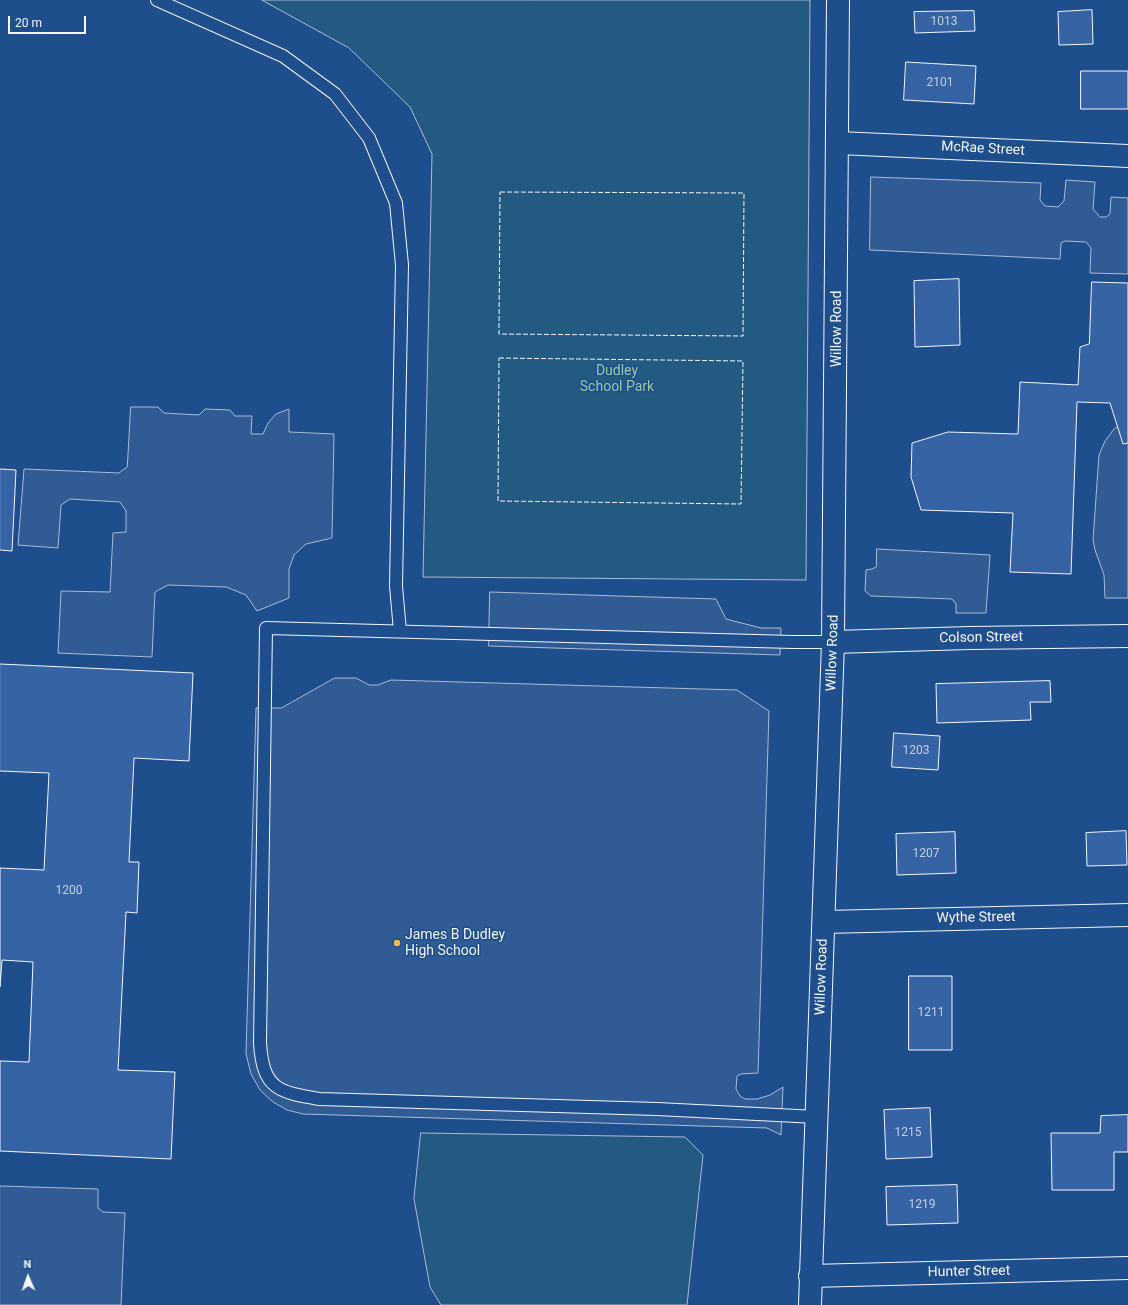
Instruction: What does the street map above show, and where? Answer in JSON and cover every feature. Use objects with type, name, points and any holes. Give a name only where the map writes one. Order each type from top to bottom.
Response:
[{"type":"street","name":"Willow Road","points":[[810,1305],[833,642],[838,0]]},
{"type":"street","name":"McRae Street","points":[[838,143],[1128,156]]},
{"type":"street","name":"Colson Street","points":[[833,642],[970,638],[1128,636]]},
{"type":"street","name":"Wythe Street","points":[[824,922],[1128,915]]},
{"type":"street","name":"Hunter Street","points":[[810,1276],[1128,1268]]},
{"type":"lane","points":[[157,0],[283,56],[335,94],[369,138],[396,203],[402,265],[396,586],[400,631]]},
{"type":"lane","points":[[817,1117],[650,1109],[319,1099],[291,1094],[277,1088],[268,1078],[261,1062],[260,1043],[266,628],[833,642]]},
{"type":"green space","name":"Dudley School Park","points":[[262,0],[810,0],[806,580],[423,577],[432,154],[410,107],[349,48]]},
{"type":"green space","points":[[421,1133],[685,1137],[703,1155],[687,1305],[441,1305],[430,1287],[414,1199]]},
{"type":"shaded area","points":[[871,177],[1041,183],[1040,200],[1045,206],[1058,207],[1064,201],[1066,180],[1095,182],[1093,209],[1100,217],[1106,217],[1110,214],[1111,197],[1128,198],[1128,274],[1090,273],[1091,248],[1086,242],[1065,241],[1061,243],[1060,259],[870,250]]},
{"type":"shaded area","points":[[131,407],[158,407],[164,413],[199,415],[205,409],[230,410],[235,416],[252,416],[251,434],[263,434],[268,423],[276,414],[289,409],[289,432],[334,434],[332,538],[306,544],[294,555],[289,569],[289,598],[257,611],[246,595],[226,587],[168,585],[155,592],[152,657],[58,653],[61,591],[110,592],[113,533],[126,532],[126,511],[120,502],[70,499],[61,505],[58,548],[18,545],[24,469],[119,473],[127,467]]},
{"type":"shaded area","points":[[1128,420],[1128,598],[1105,598],[1104,575],[1093,540],[1099,455],[1105,441],[1114,429]]},
{"type":"shaded area","points":[[877,549],[990,555],[986,613],[956,613],[956,604],[952,599],[871,596],[865,591],[866,570],[876,567]]},
{"type":"shaded area","points":[[490,592],[716,599],[726,619],[761,628],[781,628],[780,655],[489,646]]},
{"type":"shaded area","points":[[335,678],[356,678],[369,685],[378,685],[391,680],[737,690],[769,711],[758,1073],[741,1074],[737,1076],[736,1089],[740,1096],[745,1099],[757,1099],[770,1095],[783,1087],[781,1135],[767,1128],[303,1114],[287,1110],[273,1102],[260,1090],[251,1074],[246,1054],[256,708],[281,708]]},
{"type":"shaded area","points":[[0,1186],[98,1189],[98,1208],[103,1212],[125,1213],[121,1305],[0,1305]]},
{"type":"building","points":[[1092,10],[1093,44],[1059,45],[1058,12]]},
{"type":"building","points":[[974,11],[975,31],[915,33],[914,12]]},
{"type":"building","points":[[906,62],[976,66],[974,104],[904,100]]},
{"type":"building","points":[[1081,71],[1128,71],[1128,109],[1081,109]]},
{"type":"building","points":[[959,279],[960,345],[915,347],[914,281]]},
{"type":"building","points":[[1092,282],[1128,283],[1128,443],[1123,444],[1110,403],[1077,402],[1071,574],[1010,572],[1013,513],[921,510],[911,477],[912,443],[948,432],[1018,434],[1020,382],[1078,385],[1080,347],[1089,344]]},
{"type":"building","points":[[0,469],[16,470],[12,551],[0,550]]},
{"type":"building","points":[[0,664],[193,673],[189,761],[134,758],[129,862],[139,862],[137,913],[126,912],[118,1070],[175,1072],[171,1159],[0,1151],[0,1061],[29,1062],[33,962],[2,960],[0,987],[0,868],[44,870],[49,773],[0,771]]},
{"type":"building","points":[[1050,681],[1051,702],[1030,702],[1031,720],[937,723],[936,684]]},
{"type":"building","points":[[894,733],[940,736],[938,770],[892,767]]},
{"type":"building","points":[[1126,831],[1127,865],[1087,866],[1086,833]]},
{"type":"building","points":[[955,832],[956,873],[897,875],[896,834]]},
{"type":"building","points":[[909,976],[952,976],[952,1050],[909,1050]]},
{"type":"building","points":[[930,1108],[932,1157],[886,1159],[884,1110]]},
{"type":"building","points":[[1128,1115],[1128,1152],[1114,1152],[1114,1190],[1052,1190],[1051,1133],[1100,1133],[1101,1116]]},
{"type":"building","points":[[957,1185],[958,1223],[887,1225],[886,1187]]},
{"type":"fence","points":[[500,192],[744,193],[743,336],[499,334],[500,192]]},
{"type":"fence","points":[[499,358],[743,361],[741,504],[498,501],[499,358]]},
{"type":"place","name":"James B Dudley High School","points":[[397,943]]}]
